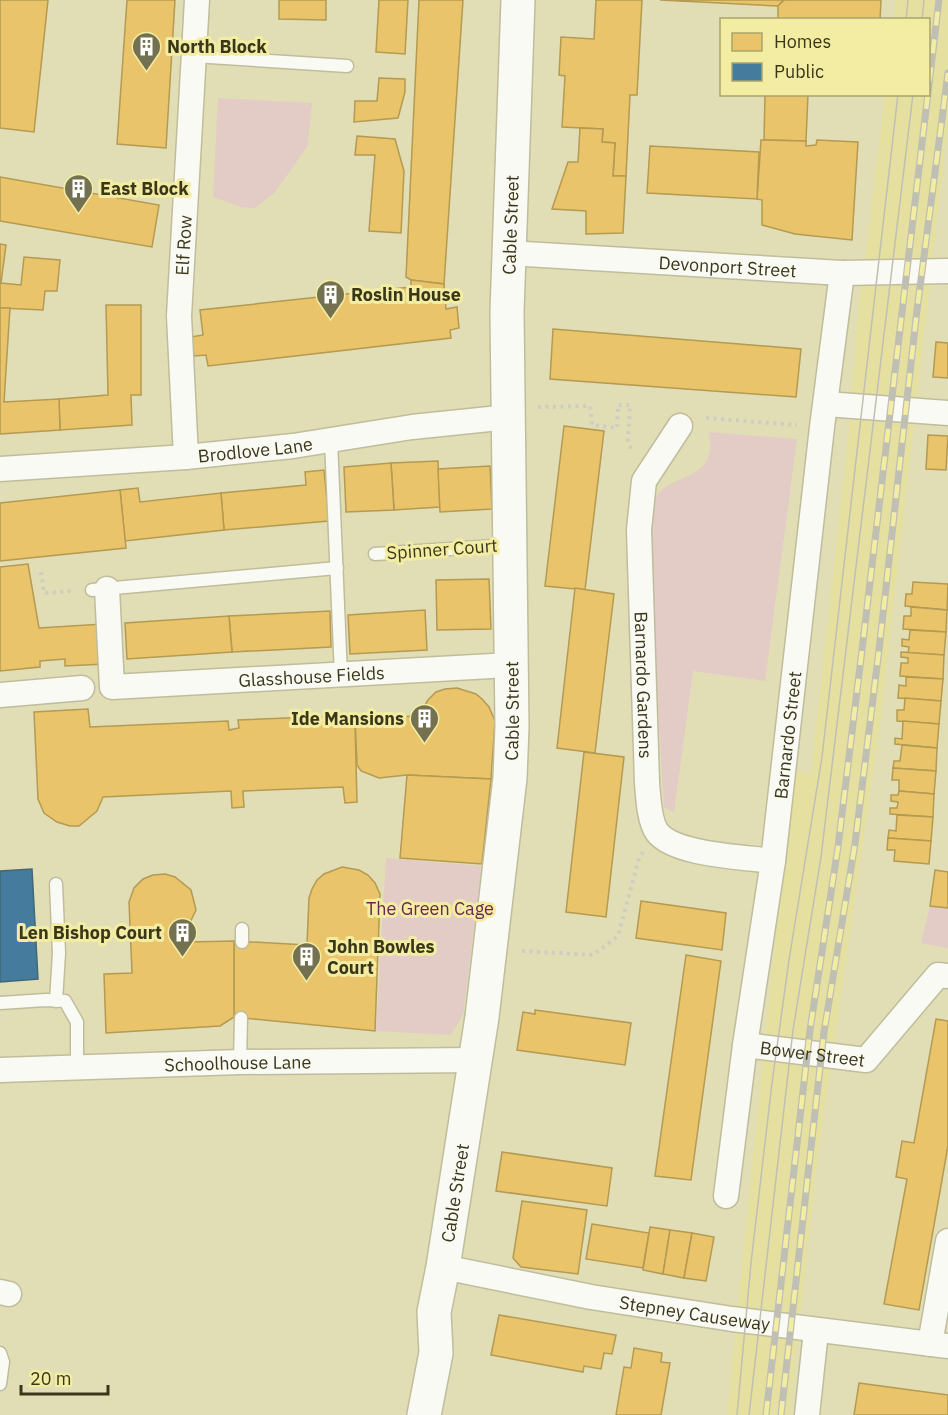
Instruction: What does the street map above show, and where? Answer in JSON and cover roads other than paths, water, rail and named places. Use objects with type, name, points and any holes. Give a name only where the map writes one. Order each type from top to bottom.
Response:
[{"type":"main road","name":"Cable Street","points":[[424,1415],[436,1353],[434,1312],[443,1267],[464,1121],[476,1060],[510,778],[510,544],[521,412],[507,312],[518,0]]},
{"type":"street","name":"Elf Row","points":[[186,457],[179,316],[196,0]]},
{"type":"street","name":"Devonport Street","points":[[508,253],[842,273],[948,271]]},
{"type":"street","name":"Barnardo Street","points":[[726,1196],[745,1045],[773,861],[842,273]]},
{"type":"street","name":"Brodlove Lane","points":[[0,469],[186,457],[293,446],[521,412]]},
{"type":"street","points":[[824,415],[948,412]]},
{"type":"street","name":"Barnardo Gardens","points":[[680,426],[644,481],[639,530],[645,752],[650,809],[656,831],[669,843],[685,849],[773,861]]},
{"type":"street","name":"Glasshouse Fields","points":[[100,590],[112,687],[511,665]]},
{"type":"street","points":[[0,695],[82,688]]},
{"type":"street","name":"Bower Street","points":[[745,1045],[866,1060],[938,975],[948,976]]},
{"type":"street","name":"Schoolhouse Lane","points":[[0,1070],[240,1062],[476,1060]]},
{"type":"street","points":[[939,1345],[948,1241]]},
{"type":"street","name":"Stepney Causeway","points":[[443,1267],[591,1298],[816,1331],[939,1345]]},
{"type":"street","points":[[807,1415],[816,1331]]},
{"type":"lane","points":[[194,56],[347,66]]},
{"type":"lane","points":[[331,440],[341,676]]},
{"type":"lane","name":"Spinner Court","points":[[375,554],[510,544]]},
{"type":"lane","points":[[100,590],[337,568]]},
{"type":"lane","points":[[56,884],[59,953],[56,1000]]},
{"type":"lane","points":[[242,942],[243,929]]},
{"type":"lane","points":[[0,1003],[65,1001],[77,1022],[77,1067]]},
{"type":"lane","points":[[240,1062],[241,1018]]},
{"type":"lane","points":[[0,1353],[3,1362],[0,1384]]},
{"type":"tram line","points":[[906,18],[908,0]]},
{"type":"tram line","points":[[922,18],[924,0]]},
{"type":"tram line","points":[[737,1415],[751,1263],[772,1083],[789,960],[822,757],[898,96]]},
{"type":"tram line","points":[[749,1415],[793,1030],[821,857],[913,96]]},
{"type":"railway","points":[[930,76],[939,0]]},
{"type":"railway","points":[[781,1415],[824,1032],[855,844],[917,310],[948,73]]},
{"type":"railway","points":[[766,1415],[810,1030],[838,847],[928,96]]},
{"type":"place","name":"North Block","points":[[146,72]]},
{"type":"place","name":"East Block","points":[[79,214]]},
{"type":"place","name":"Roslin House","points":[[330,320]]},
{"type":"place","name":"Ide Mansions","points":[[425,744]]},
{"type":"place","name":"Len Bishop Court","points":[[183,958]]},
{"type":"place","name":"John Bowles Court","points":[[306,982]]},
{"type":"park label","name":"The Green Cage","points":[[430,908]]}]
